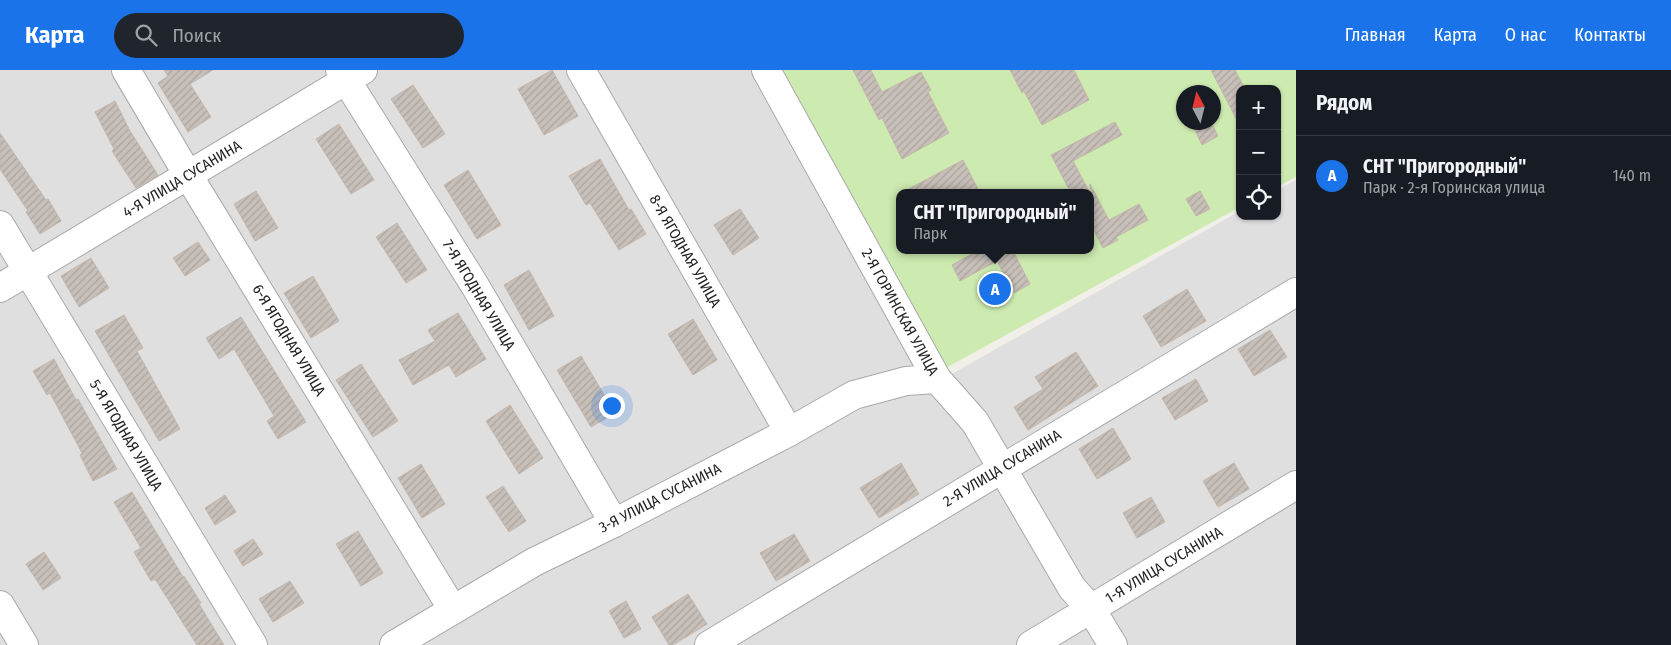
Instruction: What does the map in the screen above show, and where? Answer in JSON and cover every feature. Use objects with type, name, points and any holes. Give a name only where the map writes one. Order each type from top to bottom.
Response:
[{"type":"street","name":"6-Я ЯГОДНАЯ УЛИЦА","points":[[126,70],[453,610]]},
{"type":"street","name":"8-Я ЯГОДНАЯ УЛИЦА","points":[[581,70],[789,432]]},
{"type":"street","name":"2-Я ГОРИНСКАЯ УЛИЦА","points":[[766,70],[937,379],[975,422],[1072,588],[1091,609],[1113,645]]},
{"type":"street","name":"4-Я УЛИЦА СУСАНИНА","points":[[0,288],[188,175],[350,73]]},
{"type":"street","name":"7-Я ЯГОДНАЯ УЛИЦА","points":[[350,73],[614,523]]},
{"type":"street","name":"5-Я ЯГОДНАЯ УЛИЦА","points":[[0,225],[253,645]]},
{"type":"street","name":"2-Я УЛИЦА СУСАНИНА","points":[[709,645],[1296,292]]},
{"type":"street","name":"3-Я УЛИЦА СУСАНИНА","points":[[394,645],[534,562],[614,523],[789,432],[854,395],[906,381],[937,379]]},
{"type":"street","name":"1-Я УЛИЦА СУСАНИНА","points":[[1031,645],[1296,485]]},
{"type":"street","points":[[0,605],[24,645]]},
{"type":"shaded area","points":[[0,70],[765,70],[950,375],[1236,213],[1236,220],[1281,220],[1281,188],[1296,180],[1296,645],[0,645]]},
{"type":"green space","points":[[781,70],[1296,70],[1296,177],[1281,185],[1281,85],[1236,85],[1236,209],[942,370]]},
{"type":"building","points":[[164,70],[213,70],[190,84],[211,117],[188,132],[158,83],[168,76]]},
{"type":"building","points":[[552,70],[578,116],[544,135],[518,89]]},
{"type":"building","points":[[853,70],[871,70],[882,92],[921,72],[931,90],[928,92],[949,133],[902,159],[882,118],[879,120]]},
{"type":"building","points":[[1010,70],[1074,70],[1089,100],[1042,125],[1024,91],[1022,93]]},
{"type":"building","points":[[1211,70],[1235,70],[1243,85],[1236,85],[1236,118],[1221,89],[1221,85],[1219,85]]},
{"type":"building","points":[[413,85],[445,134],[423,148],[391,99]]},
{"type":"building","points":[[115,101],[130,131],[158,175],[136,188],[112,151],[114,149],[95,112]]},
{"type":"building","points":[[1115,122],[1122,135],[1073,161],[1088,189],[1069,189],[1051,155]]},
{"type":"building","points":[[339,124],[374,180],[351,194],[316,139]]},
{"type":"building","points":[[1195,130],[1215,130],[1218,136],[1202,145]]},
{"type":"building","points":[[0,133],[46,200],[48,199],[61,221],[40,234],[26,212],[28,211],[0,169]]},
{"type":"building","points":[[600,159],[629,210],[631,209],[646,234],[619,250],[590,203],[586,205],[569,176]]},
{"type":"building","points":[[963,160],[978,189],[909,189]]},
{"type":"building","points":[[468,170],[501,225],[477,239],[444,185]]},
{"type":"building","points":[[256,191],[278,228],[255,241],[234,204]]},
{"type":"building","points":[[1200,191],[1210,209],[1196,216],[1186,199]]},
{"type":"building","points":[[1094,192],[1109,220],[1139,204],[1148,220],[1116,237],[1118,240],[1103,248],[1094,231]]},
{"type":"building","points":[[740,209],[759,238],[733,255],[714,225]]},
{"type":"building","points":[[397,223],[427,270],[406,283],[376,237]]},
{"type":"building","points":[[198,242],[210,260],[185,276],[173,258]]},
{"type":"building","points":[[972,254],[1015,254],[1030,284],[1014,293],[997,261],[960,281],[952,265]]},
{"type":"building","points":[[91,258],[109,288],[79,307],[61,276]]},
{"type":"building","points":[[529,270],[554,316],[529,330],[504,285]]},
{"type":"building","points":[[313,276],[339,321],[311,338],[284,293]]},
{"type":"building","points":[[1187,289],[1206,321],[1161,347],[1143,316]]},
{"type":"building","points":[[458,313],[486,359],[456,377],[449,365],[413,385],[399,360],[435,341],[428,330]]},
{"type":"building","points":[[124,315],[143,348],[137,351],[180,429],[159,441],[95,331]]},
{"type":"building","points":[[241,317],[306,422],[278,439],[267,421],[274,416],[234,349],[219,359],[206,338]]},
{"type":"building","points":[[693,319],[717,360],[693,375],[668,334]]},
{"type":"building","points":[[1270,330],[1287,357],[1254,376],[1238,349]]},
{"type":"building","points":[[1076,352],[1098,386],[1028,430],[1014,407],[1043,389],[1035,377]]},
{"type":"building","points":[[581,356],[615,413],[591,427],[557,370]]},
{"type":"building","points":[[54,359],[117,469],[93,481],[80,455],[82,453],[50,393],[47,395],[33,371]]},
{"type":"building","points":[[361,364],[398,421],[373,437],[336,380]]},
{"type":"building","points":[[1196,379],[1208,401],[1175,420],[1162,398]]},
{"type":"building","points":[[510,405],[543,458],[519,474],[486,421]]},
{"type":"building","points":[[1113,428],[1131,459],[1097,479],[1079,449]]},
{"type":"building","points":[[901,463],[919,494],[879,518],[860,488]]},
{"type":"building","points":[[1234,463],[1249,489],[1218,507],[1203,481]]},
{"type":"building","points":[[421,464],[445,504],[422,518],[398,478]]},
{"type":"building","points":[[503,486],[526,521],[509,532],[486,497]]},
{"type":"building","points":[[132,492],[183,577],[201,603],[199,604],[224,645],[197,645],[155,579],[151,581],[134,552],[141,548],[114,502]]},
{"type":"building","points":[[225,495],[236,512],[215,525],[205,508]]},
{"type":"building","points":[[1151,497],[1165,522],[1137,538],[1123,513]]},
{"type":"building","points":[[358,531],[383,573],[361,586],[336,544]]},
{"type":"building","points":[[794,534],[810,561],[776,581],[760,553]]},
{"type":"building","points":[[253,539],[263,554],[243,566],[234,551]]},
{"type":"building","points":[[44,552],[61,578],[43,590],[26,564]]},
{"type":"building","points":[[290,581],[304,603],[273,622],[259,599]]},
{"type":"building","points":[[688,594],[707,624],[673,645],[669,645],[652,617]]},
{"type":"building","points":[[626,601],[641,629],[624,638],[609,611]]},
{"type":"place","name":"СНТ \"Пригородный\"","points":[[995,289]]}]
